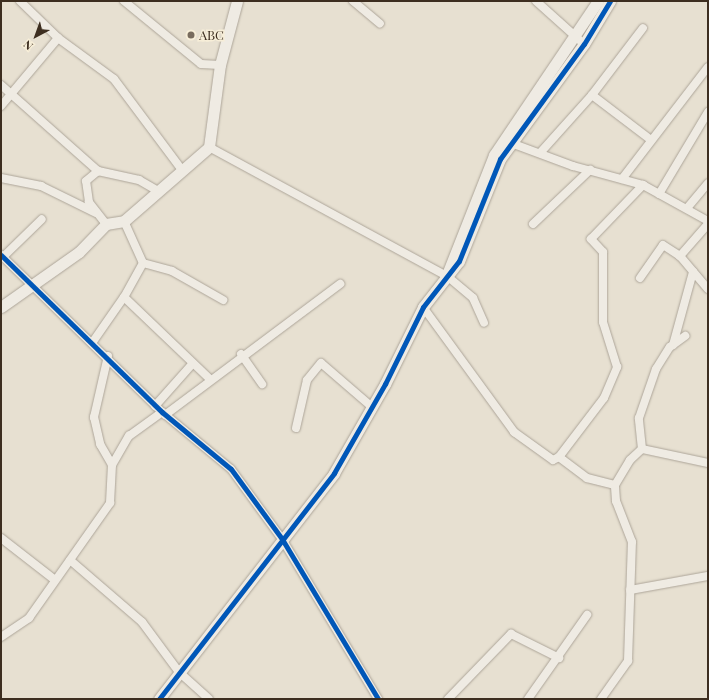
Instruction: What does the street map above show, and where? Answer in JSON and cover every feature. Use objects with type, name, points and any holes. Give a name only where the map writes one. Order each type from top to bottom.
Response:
[{"type":"street","points":[[20,1],[58,38],[114,79],[182,170]]},
{"type":"street","points":[[124,1],[201,64],[220,65]]},
{"type":"street","points":[[536,1],[581,41]]},
{"type":"street","points":[[159,699],[282,538],[334,473],[385,384],[423,307],[459,261],[500,159],[581,41],[598,1]]},
{"type":"street","points":[[446,276],[494,156],[610,1]]},
{"type":"street","points":[[354,2],[380,24]]},
{"type":"street","points":[[1,307],[32,282],[79,252],[106,224],[124,221],[209,147],[220,65],[236,3]]},
{"type":"street","points":[[540,153],[592,95],[643,28]]},
{"type":"street","points":[[1,106],[58,38]]},
{"type":"street","points":[[622,179],[708,67]]},
{"type":"street","points":[[1,85],[98,170],[139,180],[158,191]]},
{"type":"street","points":[[592,95],[651,140]]},
{"type":"street","points":[[659,194],[708,112]]},
{"type":"street","points":[[511,142],[590,170],[643,185],[688,207],[708,222],[680,256]]},
{"type":"street","points":[[209,147],[345,224],[446,276],[473,298],[484,323]]},
{"type":"street","points":[[98,170],[86,181],[90,202],[106,224]]},
{"type":"street","points":[[533,224],[590,170]]},
{"type":"street","points":[[1,178],[41,186],[99,215]]},
{"type":"street","points":[[688,207],[708,183]]},
{"type":"street","points":[[423,307],[514,432],[553,460],[560,457],[604,398],[617,367],[603,322],[603,252],[591,239],[643,185]]},
{"type":"street","points":[[42,219],[2,256],[32,282],[92,343],[108,356],[163,414],[231,469],[282,538],[378,699]]},
{"type":"street","points":[[124,221],[143,263],[172,272],[223,300]]},
{"type":"street","points":[[640,278],[663,245],[680,256],[708,289]]},
{"type":"street","points":[[92,343],[124,297],[143,263]]},
{"type":"street","points":[[673,345],[693,272]]},
{"type":"street","points":[[1,637],[29,618],[110,503],[112,465],[129,436],[211,380],[241,354],[340,284]]},
{"type":"street","points":[[124,297],[211,380]]},
{"type":"street","points":[[642,449],[639,418],[656,369],[673,345],[685,336]]},
{"type":"street","points":[[241,354],[262,384]]},
{"type":"street","points":[[108,356],[94,417],[100,444],[112,465]]},
{"type":"street","points":[[155,406],[193,363]]},
{"type":"street","points":[[296,428],[307,380],[321,363],[372,407]]},
{"type":"street","points":[[642,449],[708,462]]},
{"type":"street","points":[[601,699],[628,661],[632,542],[616,500],[616,485],[630,460],[642,449]]},
{"type":"street","points":[[560,457],[588,478],[616,485]]},
{"type":"street","points":[[1,538],[55,580]]},
{"type":"street","points":[[70,560],[142,622],[179,672],[209,699]]},
{"type":"street","points":[[630,590],[708,576]]},
{"type":"street","points":[[528,699],[559,658],[587,615]]},
{"type":"street","points":[[448,699],[511,634],[559,658]]},
{"type":"cycle path","points":[[159,699],[334,473],[385,384],[423,307],[459,261],[500,159],[584,44],[610,1]]},
{"type":"cycle path","points":[[1,255],[162,412],[231,469],[282,539],[378,699]]},
{"type":"place","name":"ABC","points":[[191,35]]}]
